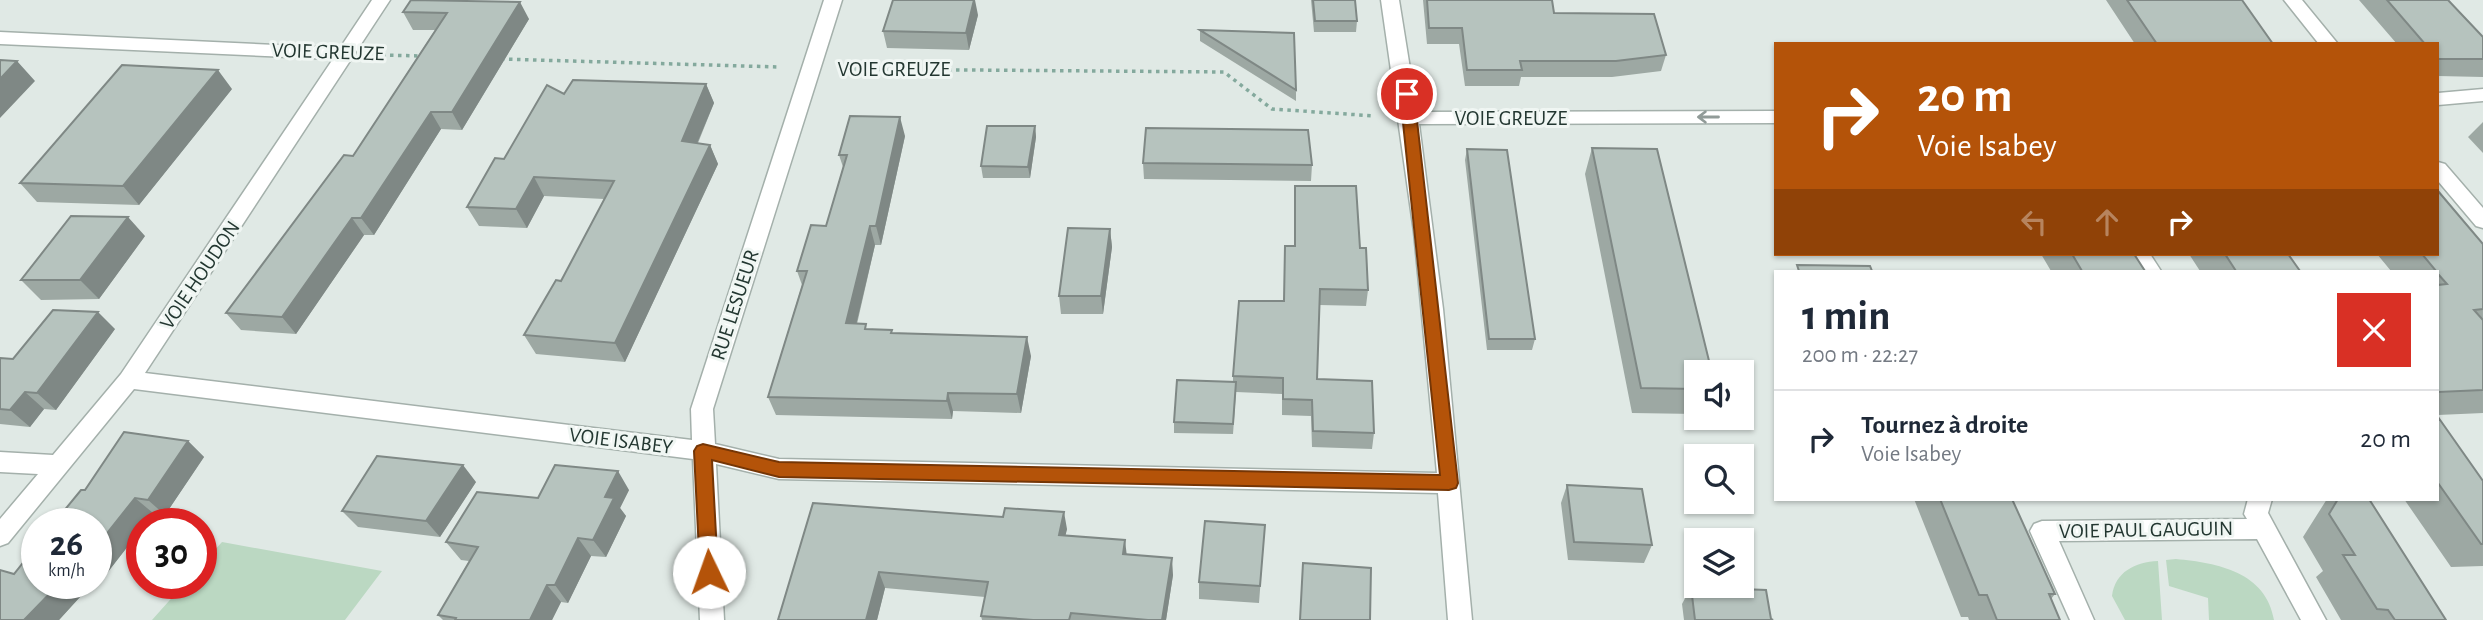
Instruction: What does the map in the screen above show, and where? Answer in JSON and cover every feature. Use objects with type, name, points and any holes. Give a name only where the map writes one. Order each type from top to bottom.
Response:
[{"type":"street","name":"VOIE HOUDON","points":[[0,536],[129,380],[381,0]]},
{"type":"street","name":"RUE LESUEUR","points":[[712,620],[702,409],[833,0]]},
{"type":"street","points":[[1391,0],[1411,118],[1449,483],[1460,620]]},
{"type":"street","points":[[2292,0],[2327,42]]},
{"type":"street","name":"VOIE GREUZE","points":[[0,38],[347,54]]},
{"type":"street","points":[[2439,99],[2483,95]]},
{"type":"street","name":"VOIE GREUZE","points":[[1411,118],[1774,117]]},
{"type":"street","points":[[2439,170],[2483,221]]},
{"type":"street","name":"VOIE ISABEY","points":[[129,380],[703,451],[779,470],[1449,483]]},
{"type":"street","points":[[0,462],[58,465]]},
{"type":"street","name":"VOIE PAUL GAUGUIN","points":[[2259,501],[2256,514],[2314,620]]},
{"type":"street","name":"VOIE PAUL GAUGUIN","points":[[2082,620],[2042,531],[2264,529]]},
{"type":"path","name":"VOIE GREUZE","points":[[347,54],[429,56]]},
{"type":"path","name":"VOIE GREUZE","points":[[497,58],[810,68],[1224,72],[1272,108],[1411,118]]},
{"type":"green space","points":[[222,542],[382,571],[345,620],[152,620],[171,599],[217,599],[217,547]]},
{"type":"green space","points":[[2176,559],[2223,567],[2251,581],[2269,604],[2274,620],[2209,620],[2208,598],[2169,586],[2166,560]]},
{"type":"green space","points":[[2158,561],[2162,620],[2125,620],[2112,596],[2117,581],[2134,566]]},
{"type":"building","points":[[411,0],[520,2],[452,112],[431,112],[361,218],[352,218],[282,317],[226,313],[344,155],[353,156],[447,13],[403,12]]},
{"type":"building","points":[[893,0],[974,0],[966,33],[883,31]]},
{"type":"building","points":[[1313,0],[1355,0],[1357,21],[1315,21]]},
{"type":"building","points":[[1427,0],[1552,0],[1554,13],[1654,14],[1666,55],[1616,61],[1520,61],[1522,70],[1467,70],[1462,28],[1429,28]]},
{"type":"building","points":[[2127,0],[2242,0],[2272,42],[2156,42]]},
{"type":"building","points":[[2387,0],[2448,0],[2483,37],[2483,59],[2439,59],[2439,42],[2423,42]]},
{"type":"building","points":[[1200,30],[1294,33],[1296,90]]},
{"type":"building","points":[[0,60],[17,61],[0,79]]},
{"type":"building","points":[[122,65],[218,70],[123,186],[20,183]]},
{"type":"building","points":[[573,80],[706,84],[682,141],[710,145],[615,343],[524,335],[556,280],[561,281],[614,181],[534,177],[516,209],[467,207],[495,158],[504,159],[547,85],[564,94]]},
{"type":"building","points":[[850,116],[900,117],[876,226],[870,226],[846,323],[866,324],[865,329],[892,330],[891,333],[1027,337],[1017,394],[948,393],[947,401],[768,397],[807,271],[797,271],[811,225],[826,226],[847,155],[839,155]]},
{"type":"building","points":[[987,126],[1035,126],[1028,167],[981,166]]},
{"type":"building","points":[[1146,128],[1308,130],[1312,165],[1143,163]]},
{"type":"building","points":[[1592,148],[1657,149],[1709,360],[1684,360],[1684,389],[1641,388]]},
{"type":"building","points":[[1467,149],[1507,150],[1535,339],[1489,339]]},
{"type":"building","points":[[1295,186],[1356,186],[1360,248],[1366,248],[1368,290],[1320,289],[1317,379],[1372,381],[1374,433],[1313,431],[1312,400],[1283,399],[1283,378],[1233,376],[1239,301],[1284,301],[1285,246],[1295,246]]},
{"type":"building","points":[[2439,192],[2483,244],[2483,309],[2474,310],[2483,320],[2483,390],[2439,392],[2439,285],[2447,284],[2439,275],[2439,270],[2435,270],[2424,256],[2439,256]]},
{"type":"building","points":[[71,216],[128,217],[80,280],[21,280]]},
{"type":"building","points":[[1068,228],[1110,229],[1101,296],[1059,296]]},
{"type":"building","points":[[2073,256],[2135,256],[2144,270],[2081,270]]},
{"type":"building","points":[[2226,256],[2289,256],[2299,270],[2235,270]]},
{"type":"building","points":[[1797,265],[1870,266],[1872,270],[1799,270]]},
{"type":"building","points":[[53,310],[98,312],[37,393],[25,392],[10,410],[0,409],[0,358],[13,359]]},
{"type":"building","points":[[1177,380],[1236,382],[1233,424],[1174,422]]},
{"type":"building","points":[[2439,418],[2483,481],[2481,544],[2439,484]]},
{"type":"building","points":[[124,432],[188,441],[148,500],[135,498],[112,527],[112,508],[66,508],[81,490],[85,490]]},
{"type":"building","points":[[377,456],[463,465],[426,521],[342,511]]},
{"type":"building","points":[[555,465],[618,471],[605,497],[614,498],[593,540],[578,538],[555,585],[547,585],[530,620],[455,620],[456,618],[438,615],[478,547],[446,542],[477,492],[538,498]]},
{"type":"building","points":[[1567,485],[1642,489],[1652,545],[1574,542]]},
{"type":"building","points":[[1941,501],[2013,501],[2055,594],[2049,594],[2060,620],[1997,620],[1987,595],[1979,595]]},
{"type":"building","points":[[2337,501],[2370,501],[2446,620],[2395,620],[2388,610],[2377,609],[2343,555],[2355,555],[2329,514]]},
{"type":"building","points":[[813,503],[1003,517],[1005,508],[1064,512],[1059,535],[1125,540],[1123,554],[1172,558],[1162,620],[1071,613],[1069,620],[981,616],[988,582],[879,572],[866,620],[778,620]]},
{"type":"building","points":[[1205,521],[1265,525],[1260,586],[1199,582]]},
{"type":"building","points":[[1303,563],[1371,568],[1370,620],[1300,620]]},
{"type":"building","points":[[21,565],[21,599],[44,599],[24,620],[0,620],[0,570],[14,574]]},
{"type":"building","points":[[1754,590],[1766,590],[1773,620],[1695,620],[1692,598],[1754,598]]},
{"type":"route","points":[[709,572],[703,451],[779,470],[1449,483],[1407,94]]}]
